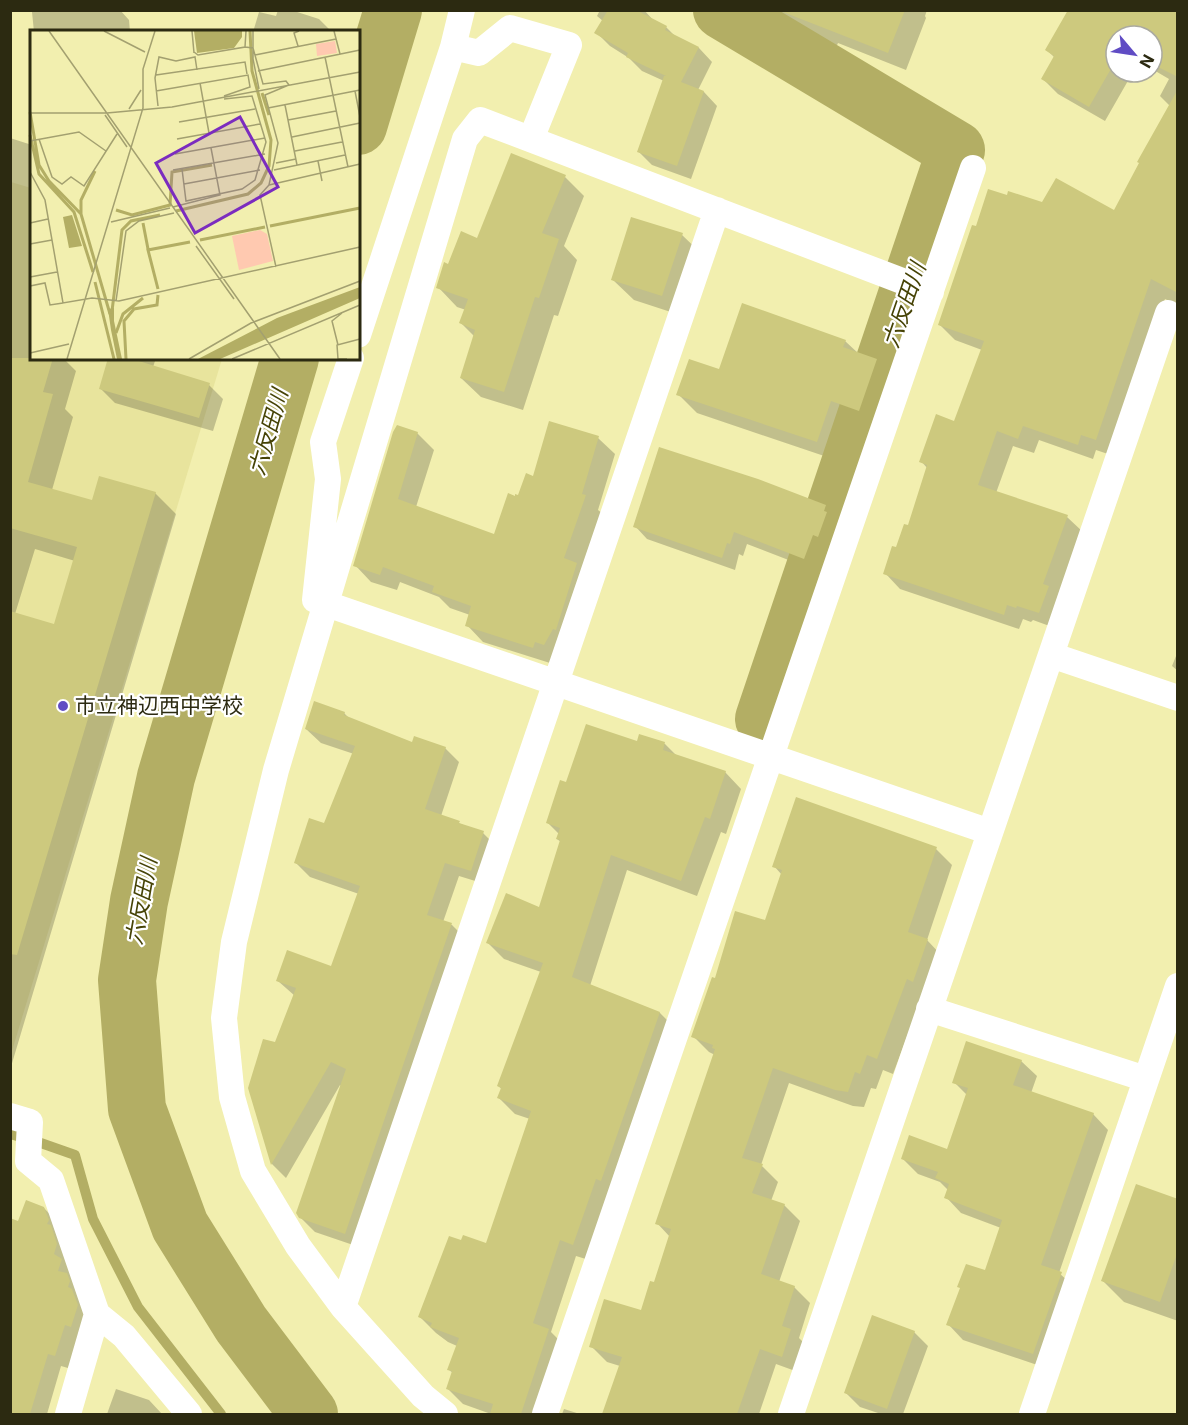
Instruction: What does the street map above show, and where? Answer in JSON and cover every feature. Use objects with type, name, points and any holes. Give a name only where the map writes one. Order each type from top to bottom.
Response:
[{"type":"street","points":[[360,329],[453,47],[462,10]]},
{"type":"street","points":[[453,47],[479,53],[510,28],[569,45],[531,139]]},
{"type":"street","points":[[445,1414],[423,1396],[343,1307],[298,1246],[253,1171],[232,1097],[224,1018],[234,942],[276,770],[465,139],[480,120],[918,286]]},
{"type":"street","points":[[545,1414],[771,758],[918,286],[973,168]]},
{"type":"street","points":[[343,1307],[717,210]]},
{"type":"street","points":[[791,1414],[1168,313]]},
{"type":"street","points":[[350,360],[323,442],[328,479],[315,600],[990,832]]},
{"type":"street","points":[[1051,655],[1178,698]]},
{"type":"street","points":[[1032,1414],[1178,986]]},
{"type":"street","points":[[929,1009],[1146,1079]]},
{"type":"street","points":[[10,1116],[30,1122],[28,1161],[51,1179],[98,1314],[124,1336],[189,1414]]},
{"type":"street","points":[[68,1414],[98,1314]]},
{"type":"shaded area","name":"市立神辺西中学校","points":[[11,182],[30,188],[30,360],[222,360],[11,1054]]},
{"type":"building","points":[[608,10],[636,10],[667,26],[665,30],[699,47],[681,82],[704,91],[677,166],[637,152],[664,76],[666,76],[626,57],[628,53],[594,33]]},
{"type":"building","points":[[784,10],[905,10],[888,53],[783,12]]},
{"type":"building","points":[[1068,10],[1178,10],[1178,77],[1164,70],[1164,24],[1104,24],[1104,81],[1089,107],[1041,79],[1054,56],[1045,50]]},
{"type":"building","points":[[1178,89],[1178,293],[1151,279],[1096,440],[1081,435],[1078,445],[1023,426],[1018,439],[997,431],[978,485],[1068,515],[1043,584],[1049,586],[1039,613],[1007,605],[1004,615],[883,574],[892,546],[896,547],[904,524],[908,525],[927,465],[919,462],[936,414],[954,421],[984,341],[938,325],[972,225],[976,226],[988,189],[1007,195],[1008,191],[1042,202],[1056,178],[1114,210],[1139,163],[1137,162]]},
{"type":"building","points":[[511,153],[566,175],[542,233],[559,239],[539,298],[535,297],[504,392],[460,378],[475,330],[459,323],[468,299],[436,288],[444,262],[448,264],[461,231],[477,238]]},
{"type":"building","points":[[631,217],[683,233],[662,296],[611,280]]},
{"type":"building","points":[[742,303],[846,340],[843,347],[877,359],[859,411],[831,401],[817,442],[676,395],[689,359],[719,369]]},
{"type":"building","points":[[10,358],[52,360],[43,392],[53,394],[28,482],[92,500],[99,476],[156,492],[17,955],[10,954],[10,611],[54,624],[77,547],[10,528]]},
{"type":"building","points":[[107,360],[135,360],[210,383],[199,418],[99,389]]},
{"type":"building","points":[[549,421],[599,436],[582,494],[586,495],[564,558],[577,563],[556,630],[553,629],[544,645],[535,642],[533,648],[465,626],[471,606],[432,592],[434,586],[383,567],[380,575],[353,566],[397,425],[418,432],[398,499],[494,534],[508,493],[518,495],[526,473],[533,476]]},
{"type":"building","points":[[659,447],[758,479],[826,505],[824,511],[827,512],[818,537],[813,535],[804,559],[734,532],[722,558],[633,527]]},
{"type":"building","points":[[314,701],[345,712],[344,715],[412,742],[414,736],[446,747],[425,809],[484,831],[471,871],[445,863],[427,915],[452,923],[345,1234],[299,1218],[296,1213],[346,1069],[331,1062],[271,1165],[248,1088],[263,1039],[275,1042],[296,988],[276,981],[287,950],[331,966],[360,886],[294,863],[309,818],[324,823],[355,746],[305,729]]},
{"type":"building","points":[[586,724],[637,741],[639,734],[665,742],[663,750],[726,771],[710,819],[705,817],[681,881],[611,855],[572,977],[660,1012],[601,1181],[596,1179],[573,1245],[560,1240],[533,1323],[549,1329],[521,1414],[490,1414],[493,1404],[446,1389],[452,1371],[447,1370],[459,1338],[430,1327],[432,1323],[418,1317],[449,1236],[461,1240],[463,1235],[486,1243],[531,1111],[497,1098],[501,1088],[497,1086],[543,963],[486,943],[506,893],[539,907],[560,840],[556,839],[560,828],[546,823],[560,780],[566,782]]},
{"type":"building","points":[[796,797],[937,847],[908,932],[928,939],[913,982],[907,979],[877,1059],[867,1055],[860,1074],[855,1072],[848,1092],[835,1090],[773,1068],[742,1158],[763,1164],[752,1193],[785,1204],[761,1274],[795,1286],[782,1326],[791,1329],[782,1357],[760,1349],[737,1414],[602,1414],[622,1357],[589,1347],[604,1299],[641,1310],[650,1281],[654,1282],[671,1229],[655,1224],[715,1049],[712,1048],[713,1045],[691,1037],[712,977],[715,978],[735,911],[765,920],[782,870],[772,867]]},
{"type":"building","points":[[966,1041],[1022,1060],[1013,1085],[1094,1113],[1041,1265],[1062,1272],[1033,1354],[946,1325],[966,1264],[985,1270],[1002,1220],[944,1198],[949,1184],[935,1178],[938,1172],[901,1159],[909,1135],[947,1149],[968,1088],[952,1083]]},
{"type":"building","points":[[1136,1184],[1178,1199],[1178,1251],[1160,1302],[1101,1281]]},
{"type":"building","points":[[26,1200],[44,1207],[49,1220],[47,1224],[51,1225],[57,1244],[54,1254],[62,1259],[58,1271],[67,1273],[70,1281],[68,1287],[72,1289],[78,1305],[71,1327],[65,1325],[55,1356],[48,1354],[30,1414],[10,1414],[10,1218],[18,1221]]},
{"type":"building","points":[[872,1315],[915,1331],[887,1409],[844,1393]]},
{"type":"waterway","name":"六反田川","points":[[360,119],[393,10]]},
{"type":"waterway","name":"六反田川","points":[[722,10],[956,150],[764,719]]},
{"type":"waterway","name":"六反田川","points":[[289,360],[166,777],[139,901],[127,980],[137,1109],[180,1226],[241,1324],[309,1414]]},
{"type":"waterway","points":[[10,1134],[17,1136]]},
{"type":"waterway","points":[[38,1142],[75,1155],[93,1219],[138,1307],[221,1414]]},
{"type":"place","name":"市立神辺西中学校","points":[[63,706]]}]
